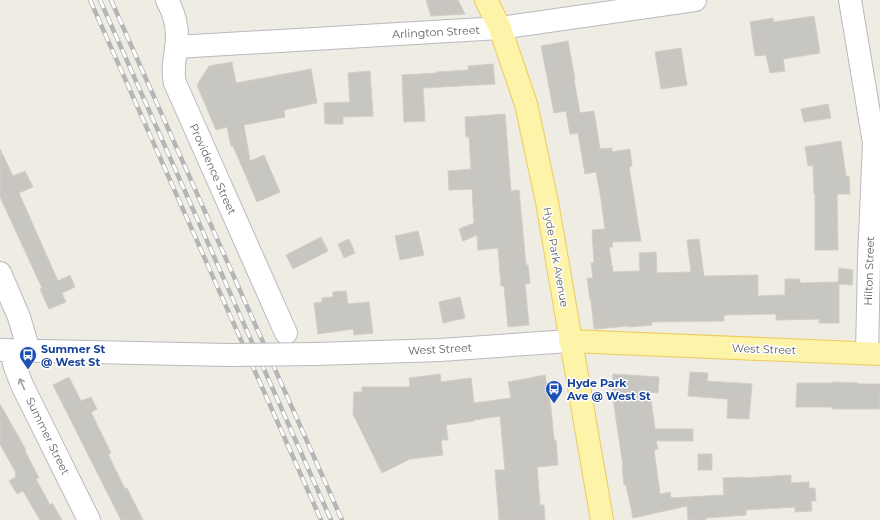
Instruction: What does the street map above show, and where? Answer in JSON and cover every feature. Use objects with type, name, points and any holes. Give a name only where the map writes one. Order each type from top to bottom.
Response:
[{"type":"main road","name":"Hyde Park Avenue","points":[[486,0],[500,28],[526,104],[546,202],[602,520]]},
{"type":"main road","name":"West Street","points":[[570,341],[873,353]]},
{"type":"street","name":"Providence Street","points":[[168,0],[176,25],[177,36],[174,77],[179,92],[286,333]]},
{"type":"street","name":"Arlington Street","points":[[176,47],[500,28],[669,2],[695,0]]},
{"type":"street","name":"Hilton Street","points":[[850,0],[874,142],[869,260],[873,353]]},
{"type":"street","name":"Summer Street","points":[[0,273],[19,317],[13,351],[15,367],[22,385],[89,520]]},
{"type":"street","name":"West Street","points":[[13,351],[228,355],[316,354],[440,350],[570,341]]},
{"type":"building","points":[[426,0],[458,0],[465,14],[431,16]]},
{"type":"building","points":[[814,16],[820,53],[783,59],[785,71],[770,73],[766,55],[755,56],[750,22],[773,18],[774,22]]},
{"type":"building","points":[[568,41],[580,113],[594,111],[600,149],[612,148],[612,152],[630,149],[632,166],[629,167],[641,241],[612,242],[613,247],[609,247],[613,272],[640,271],[639,253],[656,252],[657,273],[691,272],[687,240],[699,239],[704,276],[758,275],[758,296],[785,295],[785,279],[800,279],[800,283],[838,282],[839,268],[853,270],[852,285],[839,284],[839,323],[819,323],[819,319],[776,320],[776,314],[724,315],[724,321],[652,322],[652,325],[594,329],[587,278],[593,278],[591,263],[594,263],[592,230],[605,229],[596,172],[585,174],[578,133],[570,134],[566,111],[554,113],[541,46]]},
{"type":"building","points":[[681,48],[687,85],[661,89],[655,52]]},
{"type":"building","points":[[232,62],[236,83],[311,69],[317,103],[284,110],[285,117],[244,125],[250,161],[264,155],[280,192],[257,202],[233,146],[231,146],[227,127],[216,130],[197,85],[209,66]]},
{"type":"building","points":[[493,64],[495,84],[423,88],[425,121],[404,122],[402,75],[469,70],[468,66]]},
{"type":"building","points":[[370,71],[373,116],[343,117],[343,124],[325,124],[324,103],[350,102],[348,73]]},
{"type":"building","points":[[828,104],[831,118],[804,122],[801,109]]},
{"type":"building","points":[[505,114],[511,191],[519,190],[526,265],[528,265],[530,283],[525,284],[529,325],[508,327],[504,286],[501,286],[498,248],[478,250],[477,235],[463,241],[459,229],[474,223],[472,189],[449,190],[448,171],[471,169],[469,137],[466,137],[465,117]]},
{"type":"building","points":[[841,141],[846,176],[849,176],[850,194],[837,194],[838,250],[815,250],[815,194],[813,165],[808,166],[805,147]]},
{"type":"building","points":[[0,149],[13,176],[25,171],[33,187],[19,193],[58,281],[70,275],[75,287],[62,293],[66,302],[49,309],[40,289],[42,288],[0,197]]},
{"type":"building","points":[[418,231],[424,255],[400,260],[395,236]]},
{"type":"building","points":[[321,237],[328,251],[293,269],[286,255]]},
{"type":"building","points":[[349,239],[355,253],[344,258],[338,244]]},
{"type":"building","points":[[346,291],[348,304],[369,302],[373,333],[354,335],[353,329],[318,334],[314,303],[322,302],[322,298],[333,297],[333,292]]},
{"type":"building","points":[[460,297],[465,318],[443,323],[439,302]]},
{"type":"building","points":[[690,372],[708,373],[707,381],[752,384],[749,419],[727,418],[728,399],[688,396]]},
{"type":"building","points":[[440,374],[441,382],[471,378],[474,403],[511,398],[508,382],[545,375],[551,408],[554,440],[556,440],[558,465],[537,467],[540,505],[544,505],[545,520],[499,520],[495,470],[505,470],[500,416],[446,425],[448,440],[441,440],[443,455],[410,459],[382,473],[353,414],[354,392],[362,392],[362,387],[410,387],[409,378]]},
{"type":"building","points":[[613,374],[659,377],[658,393],[650,392],[655,429],[693,429],[693,441],[656,441],[658,449],[654,450],[660,494],[670,492],[671,498],[724,495],[723,478],[791,475],[791,483],[809,482],[809,488],[815,488],[816,501],[811,501],[812,511],[795,512],[795,507],[746,510],[746,515],[706,518],[706,520],[688,520],[687,506],[633,518],[626,485],[624,485],[623,466],[612,392]]},
{"type":"building","points":[[69,377],[81,401],[91,397],[97,409],[91,412],[111,453],[108,454],[125,489],[127,488],[143,520],[121,520],[53,385]]},
{"type":"building","points":[[832,382],[880,384],[880,409],[796,407],[797,383]]},
{"type":"building","points":[[0,404],[26,450],[25,451],[39,478],[36,479],[50,505],[52,503],[62,520],[40,520],[23,491],[17,494],[9,481],[16,477],[16,473],[0,444]]},
{"type":"building","points":[[698,454],[712,454],[712,470],[698,470]]},
{"type":"railway","points":[[90,0],[321,520]]},
{"type":"railway","points":[[100,0],[331,520]]},
{"type":"railway","points":[[111,0],[342,520]]},
{"type":"place","name":"Summer St @ West St","points":[[28,370]]},
{"type":"place","name":"Hyde Park Ave @ West St","points":[[554,404]]}]
